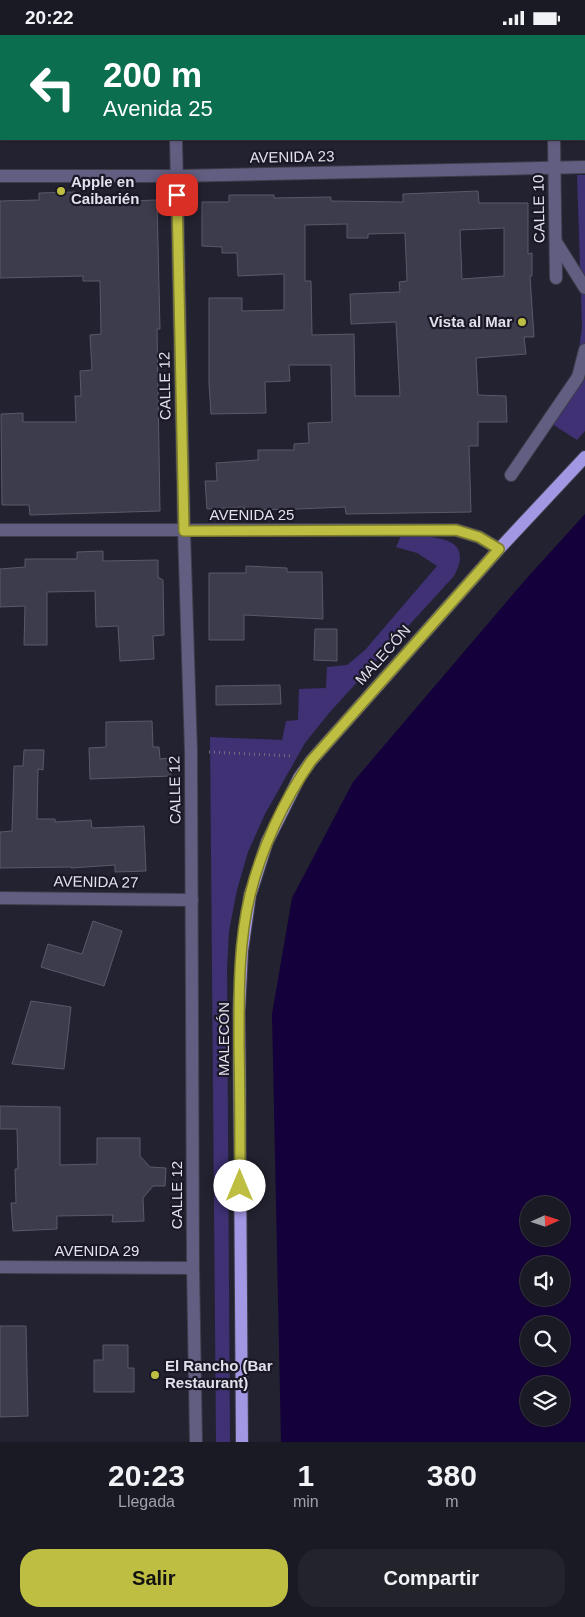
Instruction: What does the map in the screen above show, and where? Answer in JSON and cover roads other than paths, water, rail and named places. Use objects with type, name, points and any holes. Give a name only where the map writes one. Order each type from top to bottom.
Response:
[{"type":"main road","name":"MALECÓN","points":[[242,1442],[239,1021],[242,951],[250,895],[267,842],[299,778],[311,761],[499,549],[585,457]]},
{"type":"street","name":"CALLE 12","points":[[176,140],[184,531],[191,751],[196,1442]]},
{"type":"street","name":"CALLE 10","points":[[554,140],[556,278]]},
{"type":"street","name":"AVENIDA 23","points":[[0,176],[177,176],[585,167]]},
{"type":"street","points":[[556,241],[585,288]]},
{"type":"street","points":[[511,475],[578,377],[585,350]]},
{"type":"street","name":"AVENIDA 25","points":[[0,530],[456,530],[479,537],[499,549]]},
{"type":"street","name":"AVENIDA 27","points":[[0,898],[192,899]]},
{"type":"street","name":"AVENIDA 29","points":[[0,1267],[194,1268]]},
{"type":"place","name":"Apple en Caibarién","points":[[61,191]]},
{"type":"place","name":"Vista al Mar","points":[[522,322]]},
{"type":"place","name":"El Rancho (Bar Restaurant)","points":[[155,1375]]}]
